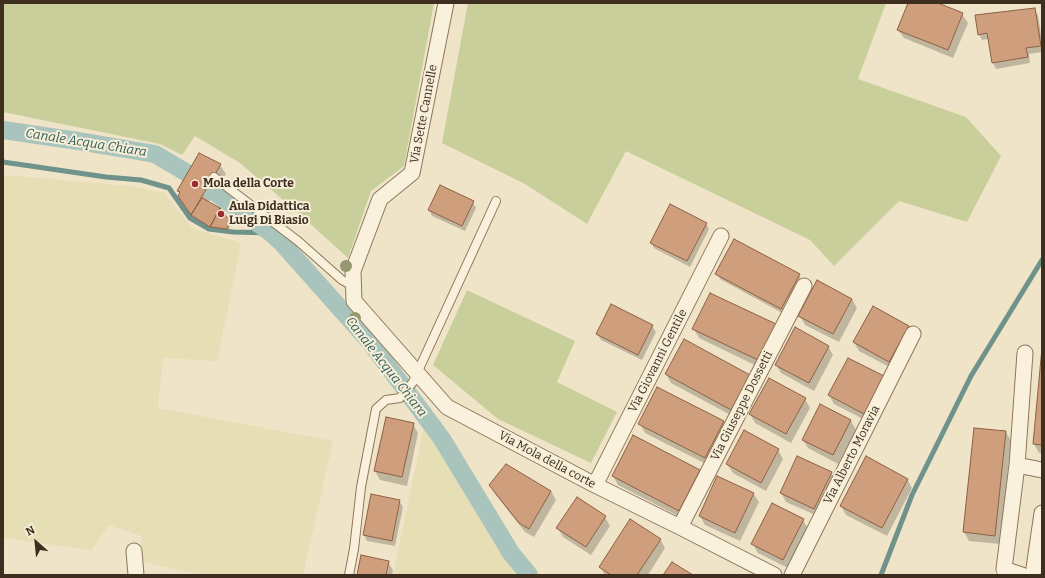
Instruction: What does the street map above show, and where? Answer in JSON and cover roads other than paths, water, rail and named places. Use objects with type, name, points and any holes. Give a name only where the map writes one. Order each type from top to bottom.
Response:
[{"type":"street","name":"Via Sette Cannelle","points":[[354,301],[353,271],[380,199],[412,173],[446,3]]},
{"type":"street","name":"Via Giovanni Gentile","points":[[595,485],[721,236]]},
{"type":"street","name":"Via Giuseppe Dossetti","points":[[680,527],[804,286]]},
{"type":"street","name":"Via Mola della corte","points":[[354,301],[415,377],[447,407],[595,485],[774,575]]},
{"type":"street","name":"Via Alberto Moravia","points":[[792,575],[913,334]]},
{"type":"street","points":[[1022,575],[1004,569],[1017,465],[1025,353]]},
{"type":"street","points":[[1017,465],[1042,470]]},
{"type":"street","points":[[1033,575],[1042,513]]},
{"type":"street","points":[[134,551],[136,575]]},
{"type":"lane","points":[[214,177],[298,241],[342,280],[354,286]]},
{"type":"lane","points":[[349,575],[354,549],[361,487],[376,409],[386,400],[400,398],[415,377],[496,201]]},
{"type":"waterway","name":"Canale Acqua Chiara","points":[[3,130],[155,154],[187,173]]},
{"type":"waterway","points":[[3,162],[106,177],[141,180],[169,188],[190,218],[209,229],[233,232],[271,233]]},
{"type":"waterway","name":"Canale Acqua Chiara","points":[[210,189],[271,233],[281,242],[370,342],[442,439],[511,553],[529,575]]},
{"type":"waterway","points":[[881,575],[912,495],[971,376],[1042,260]]},
{"type":"place","name":"Mola della Corte","points":[[195,184]]},
{"type":"place","name":"Aula Didattica Luigi Di Biasio","points":[[221,214]]}]
